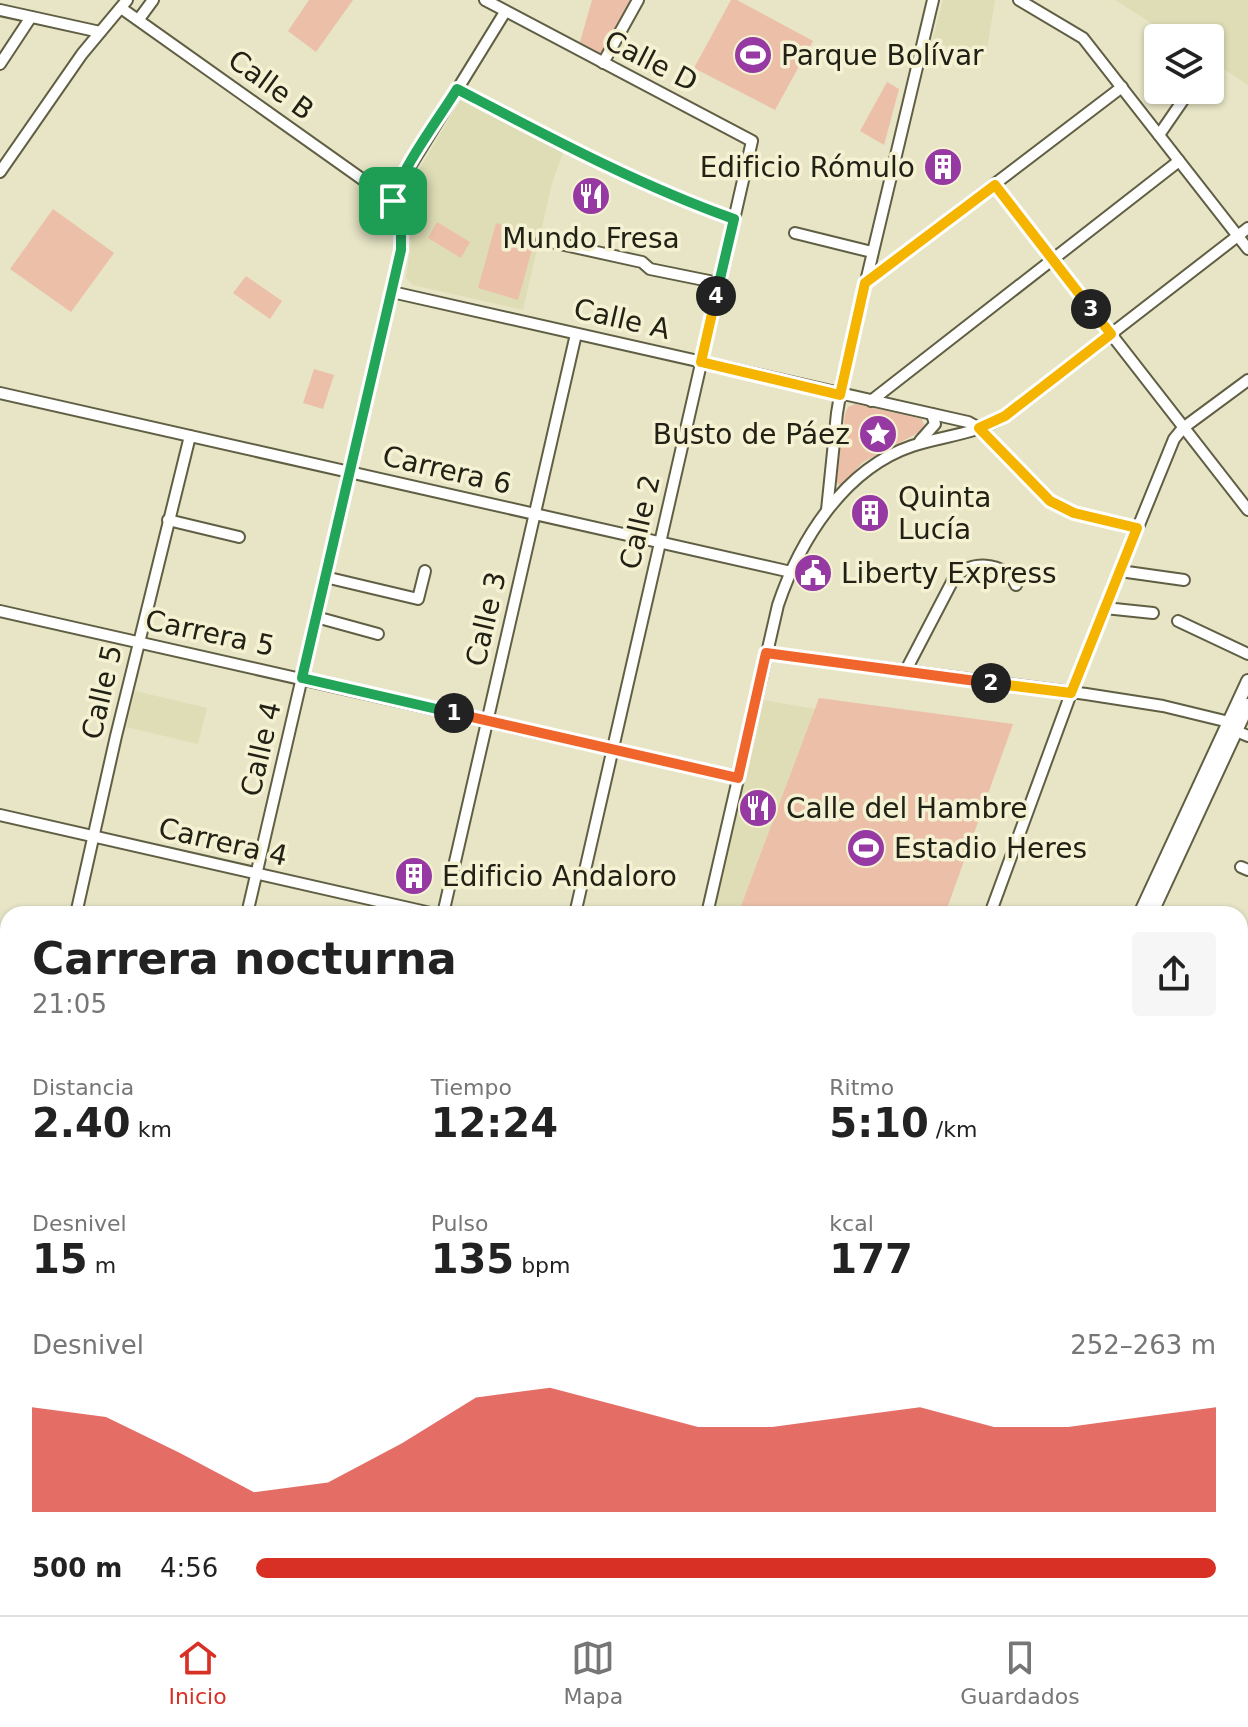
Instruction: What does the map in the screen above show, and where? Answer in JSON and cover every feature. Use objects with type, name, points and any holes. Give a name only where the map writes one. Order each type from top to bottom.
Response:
[{"type":"street","points":[[139,19],[153,0]]},
{"type":"street","name":"Calle D","points":[[485,0],[752,141]]},
{"type":"street","points":[[603,63],[638,0]]},
{"type":"street","points":[[827,513],[840,395],[933,0]]},
{"type":"street","points":[[1019,0],[1083,38],[1248,249]]},
{"type":"street","points":[[0,172],[100,32],[124,4]]},
{"type":"street","name":"Calle B","points":[[124,4],[139,19],[393,201]]},
{"type":"street","points":[[0,10],[100,32]]},
{"type":"street","points":[[393,201],[410,164],[505,12]]},
{"type":"street","points":[[0,64],[31,17]]},
{"type":"street","points":[[865,283],[1122,87]]},
{"type":"street","points":[[457,89],[667,194],[734,219]]},
{"type":"street","points":[[1159,135],[1180,104]]},
{"type":"street","name":"Calle 2","points":[[577,906],[752,141]]},
{"type":"street","points":[[871,401],[1179,161]]},
{"type":"street","points":[[995,185],[1248,510]]},
{"type":"street","name":"Calle 4","points":[[249,906],[392,292],[402,239],[393,201]]},
{"type":"street","points":[[709,906],[778,605],[791,572],[827,513],[865,471],[890,455],[914,445],[979,428],[1005,416],[1248,228]]},
{"type":"street","points":[[795,233],[872,252]]},
{"type":"street","points":[[542,240],[642,262],[650,269],[719,283]]},
{"type":"street","name":"Calle A","points":[[392,292],[968,422],[979,428]]},
{"type":"street","name":"Calle 3","points":[[445,906],[576,334]]},
{"type":"street","points":[[993,906],[1071,693],[1174,439],[1183,428],[1248,380]]},
{"type":"street","name":"Carrera 6","points":[[0,393],[791,572]]},
{"type":"street","points":[[914,445],[931,431],[935,421],[932,414]]},
{"type":"street","points":[[979,428],[1050,501],[1074,513],[1137,528]]},
{"type":"street","name":"Calle 5","points":[[78,906],[138,642],[190,436]]},
{"type":"street","points":[[168,520],[239,537]]},
{"type":"street","points":[[905,672],[953,580],[962,569],[972,565],[995,568],[1010,575],[1016,585]]},
{"type":"street","points":[[325,577],[418,599],[425,571]]},
{"type":"street","points":[[1120,571],[1184,580]]},
{"type":"street","points":[[1105,608],[1153,613]]},
{"type":"street","name":"Carrera 5","points":[[0,611],[738,778]]},
{"type":"street","points":[[316,617],[378,634]]},
{"type":"street","points":[[1178,621],[1248,654]]},
{"type":"street","points":[[766,653],[1163,706],[1238,730]]},
{"type":"street","points":[[1144,906],[1238,730],[1248,681]]},
{"type":"street","points":[[1155,906],[1248,705]]},
{"type":"street","name":"Carrera 4","points":[[0,815],[399,906]]},
{"type":"shaded area","points":[[309,0],[353,0],[316,52],[288,31]]},
{"type":"shaded area","points":[[592,0],[632,0],[602,54],[580,42]]},
{"type":"shaded area","name":"Parque Bolívar","points":[[731,0],[737,0],[813,41],[775,110],[694,68]]},
{"type":"shaded area","points":[[943,0],[995,0],[986,56],[932,42]]},
{"type":"shaded area","points":[[1115,0],[1248,0],[1248,85],[1224,69],[1224,24],[1153,24]]},
{"type":"shaded area","points":[[887,82],[899,89],[884,145],[860,131]]},
{"type":"shaded area","points":[[462,97],[564,150],[552,183],[523,310],[413,285],[406,278],[411,242],[408,205],[411,183]]},
{"type":"shaded area","points":[[53,209],[114,253],[71,312],[10,269]]},
{"type":"shaded area","points":[[437,222],[470,242],[461,258],[428,238]]},
{"type":"shaded area","points":[[496,223],[536,235],[518,300],[478,288]]},
{"type":"shaded area","points":[[246,276],[282,301],[270,319],[233,293]]},
{"type":"shaded area","points":[[314,369],[334,375],[323,409],[303,403]]},
{"type":"shaded area","points":[[855,404],[922,419],[924,425],[918,433],[863,462],[841,486],[836,482],[845,414],[848,407]]},
{"type":"shaded area","points":[[135,691],[207,708],[198,744],[126,727]]},
{"type":"shaded area","name":"Estadio Heres","points":[[819,698],[1013,724],[948,906],[741,906]]},
{"type":"shaded area","name":"Calle del Hambre","points":[[763,700],[815,709],[741,906],[716,906]]},
{"type":"place","name":"Parque Bolívar","points":[[753,55]]},
{"type":"place","name":"Edificio Rómulo","points":[[943,167]]},
{"type":"place","name":"Mundo Fresa","points":[[591,196]]},
{"type":"place","name":"Busto de Páez","points":[[878,434]]},
{"type":"place","name":"Quinta Lucía","points":[[870,513]]},
{"type":"place","name":"Liberty Express","points":[[813,573]]},
{"type":"place","name":"Calle del Hambre","points":[[758,808]]},
{"type":"place","name":"Estadio Heres","points":[[866,848]]},
{"type":"place","name":"Edificio Andaloro","points":[[414,876]]},
{"type":"route","points":[[457,89],[667,194],[734,219],[701,362],[840,395],[865,283],[995,185],[1111,334],[997,422],[979,428],[1050,501],[1074,513],[1137,528],[1071,693],[766,653],[738,778],[302,678],[401,250],[401,229],[393,201],[410,164],[457,89]]}]
